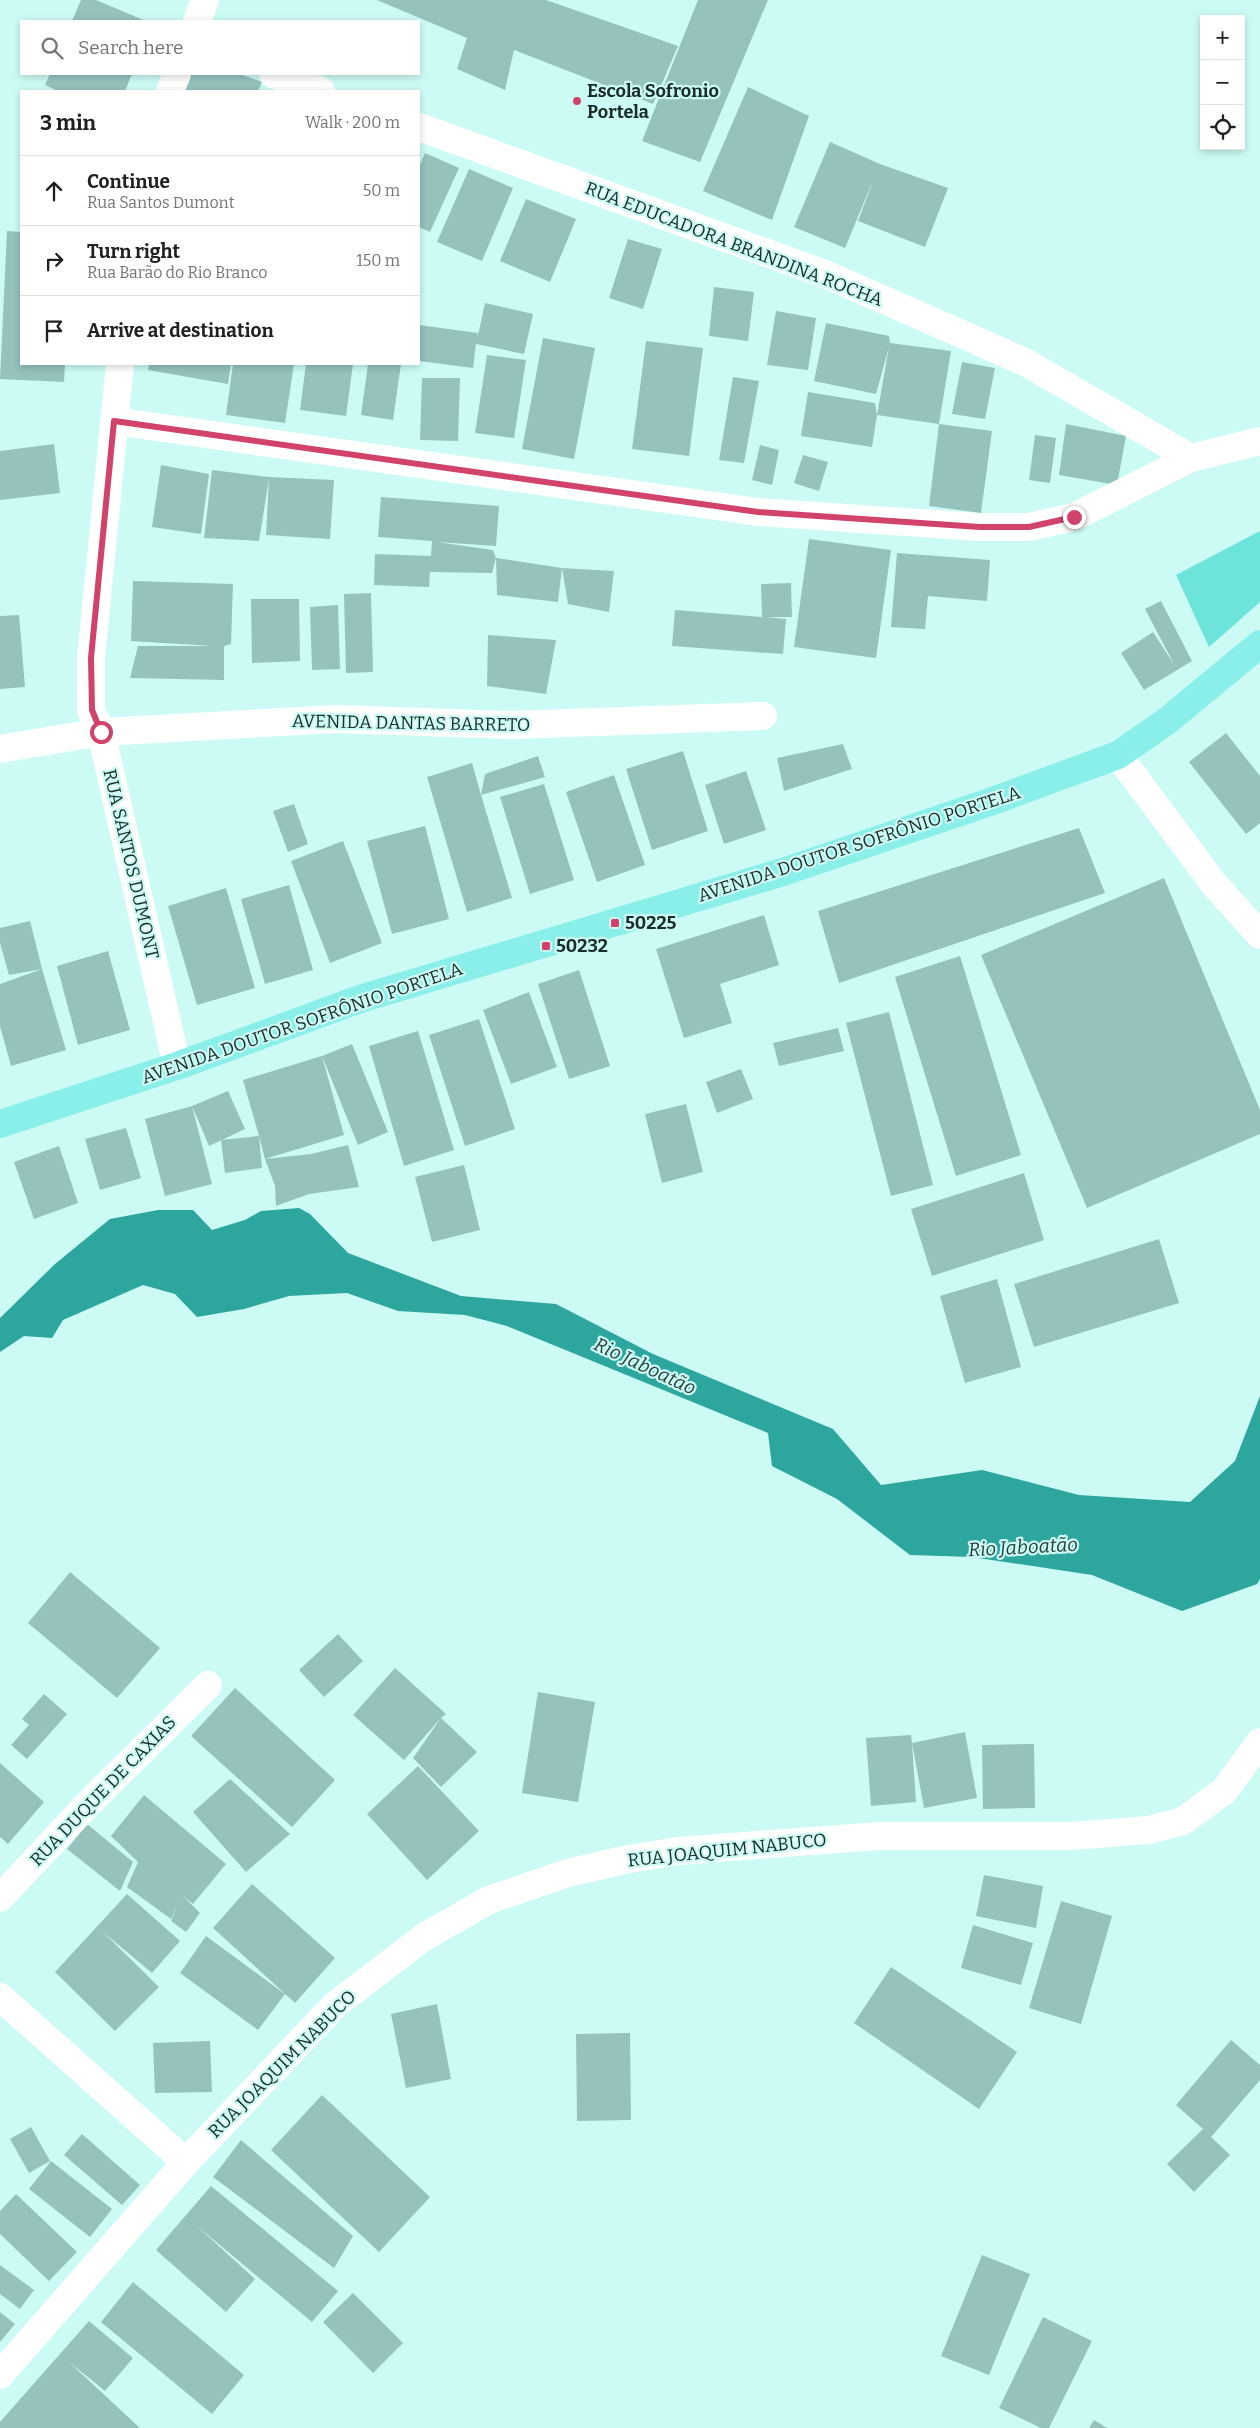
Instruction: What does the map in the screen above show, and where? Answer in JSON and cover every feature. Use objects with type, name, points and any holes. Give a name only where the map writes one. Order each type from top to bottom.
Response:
[{"type":"main road","name":"AVENIDA DOUTOR SOFRÔNIO PORTELA","points":[[0,1124],[177,1066],[360,999],[783,872],[990,802],[1118,755],[1167,721],[1260,644]]},
{"type":"street","points":[[197,20],[205,0]]},
{"type":"street","points":[[170,90],[177,75]]},
{"type":"street","points":[[276,75],[318,90]]},
{"type":"street","name":"RUA EDUCADORA BRANDINA ROCHA","points":[[420,127],[824,274],[1025,362],[1191,458]]},
{"type":"street","name":"RUA SANTOS DUMONT","points":[[120,365],[91,658],[92,710],[101,732],[177,1066]]},
{"type":"street","points":[[114,421],[758,512],[980,527],[1029,527],[1074,517],[1191,458],[1260,441]]},
{"type":"street","name":"AVENIDA DANTAS BARRETO","points":[[0,749],[101,732],[336,719],[513,725],[763,716]]},
{"type":"street","points":[[1118,755],[1214,884],[1260,935]]},
{"type":"street","name":"RUA DUQUE DE CAXIAS","points":[[0,1898],[86,1806],[208,1686]]},
{"type":"street","name":"RUA JOAQUIM NABUCO","points":[[0,2375],[186,2162],[336,2006],[424,1937],[489,1900],[568,1872],[678,1851],[879,1836],[1071,1836],[1149,1830],[1183,1821],[1224,1791],[1260,1742]]},
{"type":"street","points":[[0,1996],[186,2162]]},
{"type":"shaded area","points":[[1260,531],[1260,602],[1209,647],[1176,575]]},
{"type":"water","name":"Rio Jaboatão","points":[[299,1208],[310,1214],[348,1253],[461,1296],[556,1304],[653,1354],[833,1429],[881,1485],[982,1470],[1079,1495],[1190,1502],[1235,1461],[1260,1396],[1260,1579],[1257,1584],[1182,1611],[1092,1575],[972,1557],[910,1555],[837,1499],[772,1466],[768,1433],[507,1326],[465,1315],[398,1311],[347,1293],[289,1296],[244,1309],[197,1317],[175,1294],[143,1285],[63,1320],[52,1338],[24,1336],[0,1352],[0,1318],[55,1264],[110,1219],[158,1210],[193,1210],[212,1230],[245,1220],[261,1211]]},
{"type":"building","points":[[81,0],[96,0],[144,20],[72,20]]},
{"type":"building","points":[[377,0],[546,0],[678,46],[653,104],[514,50],[505,90],[457,69],[467,38]]},
{"type":"building","points":[[698,0],[768,0],[700,162],[642,141]]},
{"type":"building","points":[[50,75],[132,75],[125,90],[56,90],[45,85]]},
{"type":"building","points":[[191,75],[243,75],[262,82],[258,90],[184,90]]},
{"type":"building","points":[[748,87],[809,116],[772,220],[703,191]]},
{"type":"building","points":[[830,142],[880,164],[948,188],[925,247],[858,221],[874,178],[845,248],[794,227]]},
{"type":"building","points":[[425,153],[459,168],[430,232],[420,227],[420,165]]},
{"type":"building","points":[[469,169],[513,188],[482,261],[437,242]]},
{"type":"building","points":[[526,199],[576,219],[550,282],[500,261]]},
{"type":"building","points":[[7,231],[20,232],[20,365],[65,365],[64,382],[0,379]]},
{"type":"building","points":[[628,239],[662,249],[643,309],[609,298]]},
{"type":"building","points":[[714,287],[754,292],[748,341],[709,336]]},
{"type":"building","points":[[485,303],[533,314],[524,354],[476,344],[473,368],[420,361],[420,325],[478,333],[477,340]]},
{"type":"building","points":[[776,311],[816,318],[808,370],[767,365]]},
{"type":"building","points":[[826,323],[889,336],[890,343],[951,351],[939,424],[877,415],[889,347],[876,394],[814,381]]},
{"type":"building","points":[[543,338],[595,348],[574,459],[522,449]]},
{"type":"building","points":[[646,341],[703,348],[689,456],[632,449]]},
{"type":"building","points":[[487,355],[526,360],[514,438],[475,433]]},
{"type":"building","points":[[962,362],[995,368],[985,419],[952,414]]},
{"type":"building","points":[[149,365],[231,365],[228,384],[148,370]]},
{"type":"building","points":[[233,365],[294,365],[285,423],[226,415]]},
{"type":"building","points":[[306,365],[353,365],[346,416],[300,410]]},
{"type":"building","points":[[368,365],[401,365],[393,420],[361,415]]},
{"type":"building","points":[[733,377],[759,381],[744,463],[719,460]]},
{"type":"building","points":[[422,378],[460,378],[458,441],[420,440]]},
{"type":"building","points":[[808,392],[875,403],[877,415],[872,447],[801,436]]},
{"type":"building","points":[[939,424],[992,431],[981,513],[929,506]]},
{"type":"building","points":[[1066,424],[1126,436],[1117,485],[1059,475]]},
{"type":"building","points":[[1035,435],[1056,438],[1050,483],[1029,480]]},
{"type":"building","points":[[54,444],[60,493],[0,500],[0,451]]},
{"type":"building","points":[[760,445],[779,450],[772,485],[752,480]]},
{"type":"building","points":[[803,455],[828,462],[819,491],[794,483]]},
{"type":"building","points":[[161,465],[209,474],[201,534],[152,527]]},
{"type":"building","points":[[212,470],[269,477],[334,480],[330,539],[266,535],[269,479],[259,541],[204,538]]},
{"type":"building","points":[[381,497],[499,506],[496,546],[437,542],[493,550],[496,558],[492,573],[430,572],[429,587],[374,585],[375,554],[431,556],[432,541],[378,537]]},
{"type":"building","points":[[809,539],[891,550],[876,658],[794,647]]},
{"type":"building","points":[[897,553],[990,560],[987,601],[928,596],[925,629],[891,627]]},
{"type":"building","points":[[496,558],[562,568],[558,602],[497,595]]},
{"type":"building","points":[[562,568],[614,571],[609,612],[568,604]]},
{"type":"building","points":[[133,581],[233,584],[231,644],[224,646],[224,680],[130,678],[138,646],[213,646],[131,641]]},
{"type":"building","points":[[791,583],[792,617],[766,617],[786,619],[783,654],[672,646],[675,610],[762,617],[761,584]]},
{"type":"building","points":[[371,593],[373,672],[346,673],[344,594]]},
{"type":"building","points":[[251,599],[299,599],[300,661],[252,663]]},
{"type":"building","points":[[1161,601],[1192,661],[1144,690],[1121,653],[1153,632],[1175,666],[1145,609]]},
{"type":"building","points":[[338,605],[340,669],[312,670],[310,607]]},
{"type":"building","points":[[19,615],[25,687],[0,689],[0,616]]},
{"type":"building","points":[[488,635],[556,640],[546,694],[487,686]]},
{"type":"building","points":[[1226,733],[1260,776],[1260,823],[1246,834],[1189,762]]},
{"type":"building","points":[[843,744],[852,769],[784,791],[777,758]]},
{"type":"building","points":[[683,751],[708,831],[652,850],[626,769]]},
{"type":"building","points":[[538,756],[545,777],[481,795],[485,774]]},
{"type":"building","points":[[472,763],[512,898],[467,912],[427,777]]},
{"type":"building","points":[[746,771],[766,830],[724,844],[705,785]]},
{"type":"building","points":[[614,775],[645,865],[597,882],[566,792]]},
{"type":"building","points":[[544,784],[574,880],[530,894],[500,797]]},
{"type":"building","points":[[294,804],[308,844],[288,852],[273,811]]},
{"type":"building","points":[[425,826],[449,919],[392,934],[367,841]]},
{"type":"building","points":[[1079,828],[1105,893],[839,983],[818,911]]},
{"type":"building","points":[[343,841],[382,943],[330,963],[291,861]]},
{"type":"building","points":[[1164,878],[1260,1110],[1260,1134],[1087,1208],[981,955]]},
{"type":"building","points":[[289,885],[313,970],[265,984],[241,899]]},
{"type":"building","points":[[226,888],[255,988],[197,1005],[168,906]]},
{"type":"building","points":[[764,915],[779,965],[720,984],[732,1023],[684,1038],[656,949]]},
{"type":"building","points":[[30,921],[42,969],[9,975],[0,943],[0,928]]},
{"type":"building","points":[[108,951],[130,1030],[78,1045],[57,966]]},
{"type":"building","points":[[960,956],[1021,1155],[956,1176],[895,977]]},
{"type":"building","points":[[42,969],[66,1050],[11,1066],[0,1026],[0,984]]},
{"type":"building","points":[[579,970],[610,1066],[569,1079],[538,984]]},
{"type":"building","points":[[529,992],[557,1067],[511,1084],[483,1010]]},
{"type":"building","points":[[889,1012],[933,1185],[891,1196],[846,1023]]},
{"type":"building","points":[[479,1019],[515,1129],[465,1146],[429,1035]]},
{"type":"building","points":[[838,1028],[844,1051],[779,1066],[773,1043]]},
{"type":"building","points":[[418,1031],[454,1150],[404,1166],[369,1046]]},
{"type":"building","points":[[352,1044],[388,1132],[358,1145],[322,1056]]},
{"type":"building","points":[[322,1056],[344,1135],[265,1159],[243,1080]]},
{"type":"building","points":[[741,1069],[753,1099],[717,1113],[706,1082]]},
{"type":"building","points":[[228,1091],[245,1129],[209,1146],[192,1106]]},
{"type":"building","points":[[686,1104],[703,1172],[662,1183],[645,1114]]},
{"type":"building","points":[[192,1106],[212,1184],[165,1196],[145,1119]]},
{"type":"building","points":[[126,1128],[141,1178],[100,1190],[85,1139]]},
{"type":"building","points":[[259,1136],[262,1168],[225,1173],[221,1140]]},
{"type":"building","points":[[348,1145],[359,1187],[309,1194],[276,1206],[275,1186],[265,1159],[311,1154]]},
{"type":"building","points":[[59,1146],[78,1203],[34,1219],[14,1162]]},
{"type":"building","points":[[464,1165],[480,1230],[432,1242],[415,1177]]},
{"type":"building","points":[[1024,1173],[1044,1240],[932,1276],[911,1209]]},
{"type":"building","points":[[1159,1239],[1179,1303],[1034,1347],[1014,1284]]},
{"type":"building","points":[[997,1279],[1021,1367],[965,1383],[940,1296]]},
{"type":"building","points":[[70,1572],[160,1648],[117,1698],[28,1623]]},
{"type":"building","points":[[338,1634],[363,1661],[324,1697],[299,1670]]},
{"type":"building","points":[[395,1668],[446,1714],[404,1760],[353,1715]]},
{"type":"building","points":[[235,1688],[335,1780],[292,1827],[191,1736]]},
{"type":"building","points":[[538,1692],[595,1702],[578,1802],[522,1793]]},
{"type":"building","points":[[44,1694],[67,1714],[27,1759],[11,1745],[29,1725],[22,1719]]},
{"type":"building","points":[[441,1718],[477,1752],[441,1787],[413,1758]]},
{"type":"building","points":[[965,1732],[977,1798],[924,1808],[912,1743]]},
{"type":"building","points":[[911,1735],[916,1802],[871,1806],[866,1738]]},
{"type":"building","points":[[1034,1744],[1035,1808],[983,1809],[982,1745]]},
{"type":"building","points":[[0,1763],[44,1802],[8,1844],[0,1837]]},
{"type":"building","points":[[418,1766],[479,1831],[427,1880],[367,1814]]},
{"type":"building","points":[[230,1779],[290,1834],[246,1872],[193,1812]]},
{"type":"building","points":[[144,1795],[226,1864],[193,1904],[183,1896],[200,1913],[186,1932],[171,1921],[178,1903],[171,1919],[127,1887],[138,1862],[111,1836]]},
{"type":"building","points":[[87,1824],[133,1862],[120,1891],[67,1849]]},
{"type":"building","points":[[984,1875],[1043,1886],[1036,1928],[976,1916]]},
{"type":"building","points":[[252,1884],[335,1958],[295,2003],[213,1928]]},
{"type":"building","points":[[127,1894],[180,1941],[152,1973],[103,1932],[159,1987],[115,2031],[55,1972]]},
{"type":"building","points":[[1061,1901],[1112,1916],[1081,2024],[1029,2008]]},
{"type":"building","points":[[973,1925],[1033,1943],[1021,1985],[961,1968]]},
{"type":"building","points":[[206,1936],[285,1994],[258,2030],[180,1973]]},
{"type":"building","points":[[891,1967],[1017,2052],[979,2109],[854,2023]]},
{"type":"building","points":[[437,2004],[451,2079],[406,2088],[391,2014]]},
{"type":"building","points":[[630,2033],[631,2120],[577,2121],[576,2034]]},
{"type":"building","points":[[1231,2040],[1260,2065],[1260,2080],[1211,2137],[1230,2155],[1194,2192],[1167,2164],[1203,2129],[1176,2105]]},
{"type":"building","points":[[210,2041],[212,2092],[155,2093],[153,2043]]},
{"type":"building","points":[[322,2095],[430,2197],[379,2252],[271,2150]]},
{"type":"building","points":[[31,2127],[50,2161],[29,2173],[10,2139]]},
{"type":"building","points":[[82,2134],[140,2185],[122,2205],[64,2155]]},
{"type":"building","points":[[241,2140],[353,2236],[334,2268],[213,2177]]},
{"type":"building","points":[[51,2161],[112,2209],[90,2237],[29,2189]]},
{"type":"building","points":[[211,2186],[338,2291],[312,2322],[197,2226],[255,2279],[226,2312],[156,2250]]},
{"type":"building","points":[[16,2194],[77,2252],[49,2281],[0,2234],[0,2211]]},
{"type":"building","points":[[982,2255],[1030,2274],[989,2375],[941,2356]]},
{"type":"building","points":[[0,2265],[34,2290],[20,2309],[0,2294]]},
{"type":"building","points":[[133,2282],[244,2375],[212,2414],[101,2322]]},
{"type":"building","points":[[353,2293],[403,2343],[373,2373],[323,2322]]},
{"type":"building","points":[[0,2312],[15,2324],[0,2342]]},
{"type":"building","points":[[1043,2317],[1092,2341],[1049,2428],[1041,2428],[999,2408]]},
{"type":"building","points":[[89,2321],[133,2358],[105,2391],[69,2362],[140,2428],[0,2428],[0,2422]]},
{"type":"building","points":[[1094,2420],[1107,2428],[1089,2428]]},
{"type":"place","name":"Escola Sofronio Portela","points":[[577,101]]},
{"type":"place","name":"50225","points":[[615,923]]},
{"type":"place","name":"50232","points":[[546,946]]},
{"type":"route","points":[[101,732],[92,710],[91,658],[114,421],[758,512],[980,527],[1029,527],[1074,517]]}]
